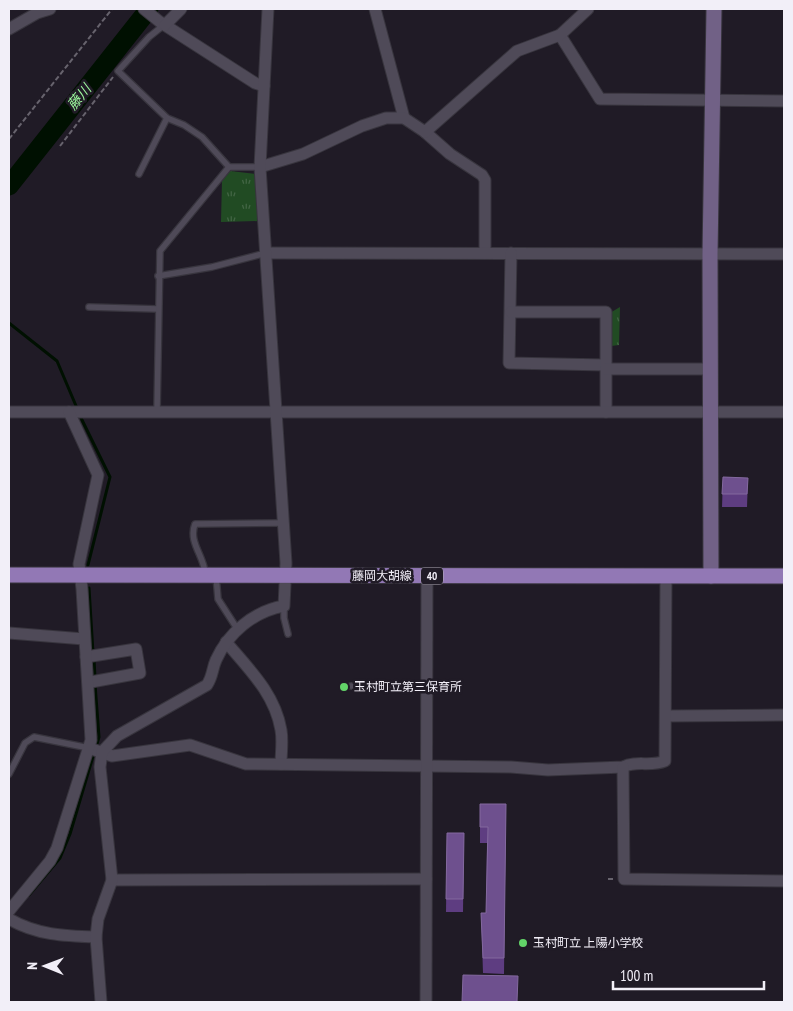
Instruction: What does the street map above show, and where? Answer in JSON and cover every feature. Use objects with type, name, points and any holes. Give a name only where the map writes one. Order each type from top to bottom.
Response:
[{"type":"main road","name":"藤岡大胡線","points":[[9,575],[784,576]]},
{"type":"street","points":[[9,29],[37,13],[50,9]]},
{"type":"street","points":[[144,9],[162,24],[255,84],[264,86]]},
{"type":"street","points":[[162,24],[181,9]]},
{"type":"street","points":[[9,911],[50,861],[57,848],[95,750],[207,685],[213,677],[215,663],[226,642],[252,618],[284,606],[286,576],[284,523],[260,167],[268,9]]},
{"type":"street","points":[[375,9],[404,118]]},
{"type":"street","points":[[425,132],[517,51],[560,35],[588,9]]},
{"type":"street","points":[[710,576],[711,101],[714,9]]},
{"type":"street","points":[[560,35],[600,99],[784,101]]},
{"type":"street","points":[[260,167],[302,154],[362,126],[386,118],[404,118],[425,132],[450,154],[482,175],[485,180],[485,253]]},
{"type":"street","points":[[266,253],[784,254]]},
{"type":"street","points":[[511,253],[509,363],[710,369]]},
{"type":"street","points":[[511,312],[606,312],[606,412]]},
{"type":"street","points":[[9,412],[784,412]]},
{"type":"street","points":[[76,412],[98,475],[79,564],[84,639],[91,657],[93,681],[92,732],[100,767],[112,880],[98,919],[96,936],[101,1002]]},
{"type":"street","points":[[426,576],[426,1002]]},
{"type":"street","points":[[95,750],[112,756],[190,745],[246,764],[511,767],[548,770],[623,767],[630,763],[660,764],[665,761],[666,577]]},
{"type":"street","points":[[9,633],[84,639]]},
{"type":"street","points":[[226,642],[268,694],[277,715],[281,731],[281,764]]},
{"type":"street","points":[[91,657],[136,649],[140,673],[93,681]]},
{"type":"street","points":[[666,716],[784,715]]},
{"type":"street","points":[[623,767],[624,879],[784,881]]},
{"type":"street","points":[[112,880],[426,879]]},
{"type":"street","points":[[12,920],[31,930],[55,936],[96,936]]},
{"type":"lane","points":[[162,24],[118,71],[167,118],[184,124],[202,137],[229,166],[260,167]]},
{"type":"lane","points":[[139,174],[167,118]]},
{"type":"lane","points":[[157,412],[158,276],[160,251],[229,166]]},
{"type":"lane","points":[[158,276],[212,267],[266,253]]},
{"type":"lane","points":[[89,307],[158,309]]},
{"type":"lane","points":[[238,630],[218,599],[210,575],[194,545],[195,524],[284,523]]},
{"type":"lane","points":[[284,606],[284,618],[288,634]]},
{"type":"lane","points":[[352,686],[426,686]]},
{"type":"lane","points":[[9,774],[25,743],[34,737],[95,750]]},
{"type":"path","points":[[9,139],[112,9]]},
{"type":"path","points":[[60,146],[84,112],[118,71]]},
{"type":"green space","points":[[230,171],[256,174],[259,221],[221,222],[222,181]]},
{"type":"green space","points":[[620,307],[619,345],[611,346],[610,313]]},
{"type":"building","points":[[723,477],[748,478],[747,494],[722,494]]},
{"type":"building","points":[[480,804],[506,804],[504,958],[483,958],[481,913],[486,913],[488,827],[480,827]]},
{"type":"building","points":[[447,833],[464,833],[463,899],[446,899]]},
{"type":"building","points":[[463,975],[518,976],[517,1002],[462,1002]]},
{"type":"waterway","name":"藤川","points":[[9,186],[149,9]]},
{"type":"waterway","points":[[9,323],[57,361],[82,420],[110,477],[88,565]]},
{"type":"waterway","points":[[89,588],[93,653]]},
{"type":"waterway","points":[[94,659],[95,678]]},
{"type":"waterway","points":[[95,684],[99,737],[96,747]]},
{"type":"waterway","points":[[29,895],[60,858],[70,834],[94,753]]},
{"type":"place","name":"玉村町立第三保育所","points":[[344,687]]},
{"type":"place","name":"玉村町立 上陽小学校","points":[[523,943]]}]
